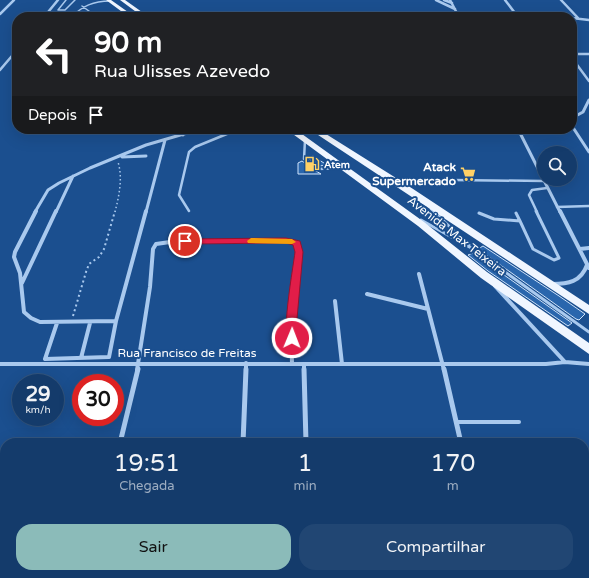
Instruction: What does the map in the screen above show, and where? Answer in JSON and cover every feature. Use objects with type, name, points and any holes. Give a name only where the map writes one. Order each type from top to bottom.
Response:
[{"type":"main road","points":[[122,0],[139,12]]},
{"type":"main road","points":[[109,1],[125,12]]},
{"type":"main road","name":"Avenida Max Teixeira","points":[[298,134],[400,209],[484,275],[589,349]]},
{"type":"main road","name":"Avenida Max Teixeira","points":[[321,134],[416,194],[589,310]]},
{"type":"street","points":[[0,14],[14,0]]},
{"type":"street","points":[[48,12],[58,0]]},
{"type":"street","points":[[436,0],[455,9]]},
{"type":"street","points":[[444,0],[452,4]]},
{"type":"street","points":[[450,0],[456,12]]},
{"type":"street","points":[[505,0],[514,12]]},
{"type":"street","points":[[561,0],[572,12]]},
{"type":"street","points":[[579,19],[589,20]]},
{"type":"street","points":[[577,54],[589,54]]},
{"type":"street","points":[[0,70],[12,56]]},
{"type":"street","points":[[577,65],[589,81]]},
{"type":"street","points":[[577,115],[583,112],[589,100]]},
{"type":"street","points":[[116,321],[57,323],[40,322],[28,317],[24,312],[20,273],[14,258],[18,244],[44,196],[53,186],[146,145],[165,140],[177,134]]},
{"type":"street","points":[[172,137],[187,134]]},
{"type":"street","points":[[520,134],[537,167]]},
{"type":"street","points":[[577,134],[589,152]]},
{"type":"street","points":[[57,323],[45,359],[109,357],[116,321],[165,140]]},
{"type":"street","points":[[118,157],[146,156]]},
{"type":"street","points":[[22,284],[73,176]]},
{"type":"street","points":[[547,188],[588,266],[586,272],[580,279],[563,284],[550,284]]},
{"type":"street","points":[[121,438],[139,363],[153,260],[153,249],[156,244],[201,241],[292,242],[298,246],[291,325],[292,364]]},
{"type":"street","points":[[580,249],[589,248]]},
{"type":"street","points":[[419,274],[443,365],[460,438]]},
{"type":"street","points":[[484,275],[565,362]]},
{"type":"street","points":[[367,294],[428,309]]},
{"type":"street","points":[[335,301],[342,364]]},
{"type":"street","points":[[81,358],[90,322]]},
{"type":"street","name":"Rua Francisco de Freitas","points":[[0,364],[246,363],[443,365],[546,364],[565,362],[589,364]]},
{"type":"street","points":[[243,438],[246,363]]},
{"type":"street","points":[[304,364],[306,438]]},
{"type":"lane","points":[[66,0],[58,10],[65,10],[75,0]]},
{"type":"lane","points":[[76,12],[82,6],[94,2],[109,1]]},
{"type":"lane","points":[[82,6],[90,12]]},
{"type":"lane","points":[[189,211],[179,195],[189,152],[195,147],[227,134]]},
{"type":"lane","points":[[305,139],[304,159],[318,169],[344,168]]},
{"type":"lane","points":[[453,180],[537,181]]},
{"type":"lane","points":[[516,213],[533,249],[554,260],[558,258],[529,195],[532,190],[547,188]]},
{"type":"lane","points":[[416,194],[473,249]]},
{"type":"lane","points":[[557,207],[589,206]]},
{"type":"lane","points":[[400,209],[473,249],[589,331]]},
{"type":"lane","points":[[478,213],[492,220],[520,221]]},
{"type":"lane","points":[[456,422],[519,422]]},
{"type":"path","points":[[71,323],[89,264],[100,256],[117,204],[122,172],[120,163],[113,159]]},
{"type":"building","points":[[313,156],[327,165],[319,166],[308,158]]},
{"type":"building","points":[[302,161],[321,174],[298,174],[298,163]]},
{"type":"building","points":[[483,246],[585,314],[579,320],[576,319],[478,249]]},
{"type":"building","points":[[473,253],[572,323],[568,326],[488,271],[468,255]]},
{"type":"slow traffic","points":[[251,241],[292,242]]},
{"type":"place","name":"Atem","points":[[312,164]]},
{"type":"place","name":"Atack Supermercado","points":[[468,174]]},
{"type":"route","points":[[185,241],[286,241],[297,243],[299,252],[291,325],[292,338]]}]
